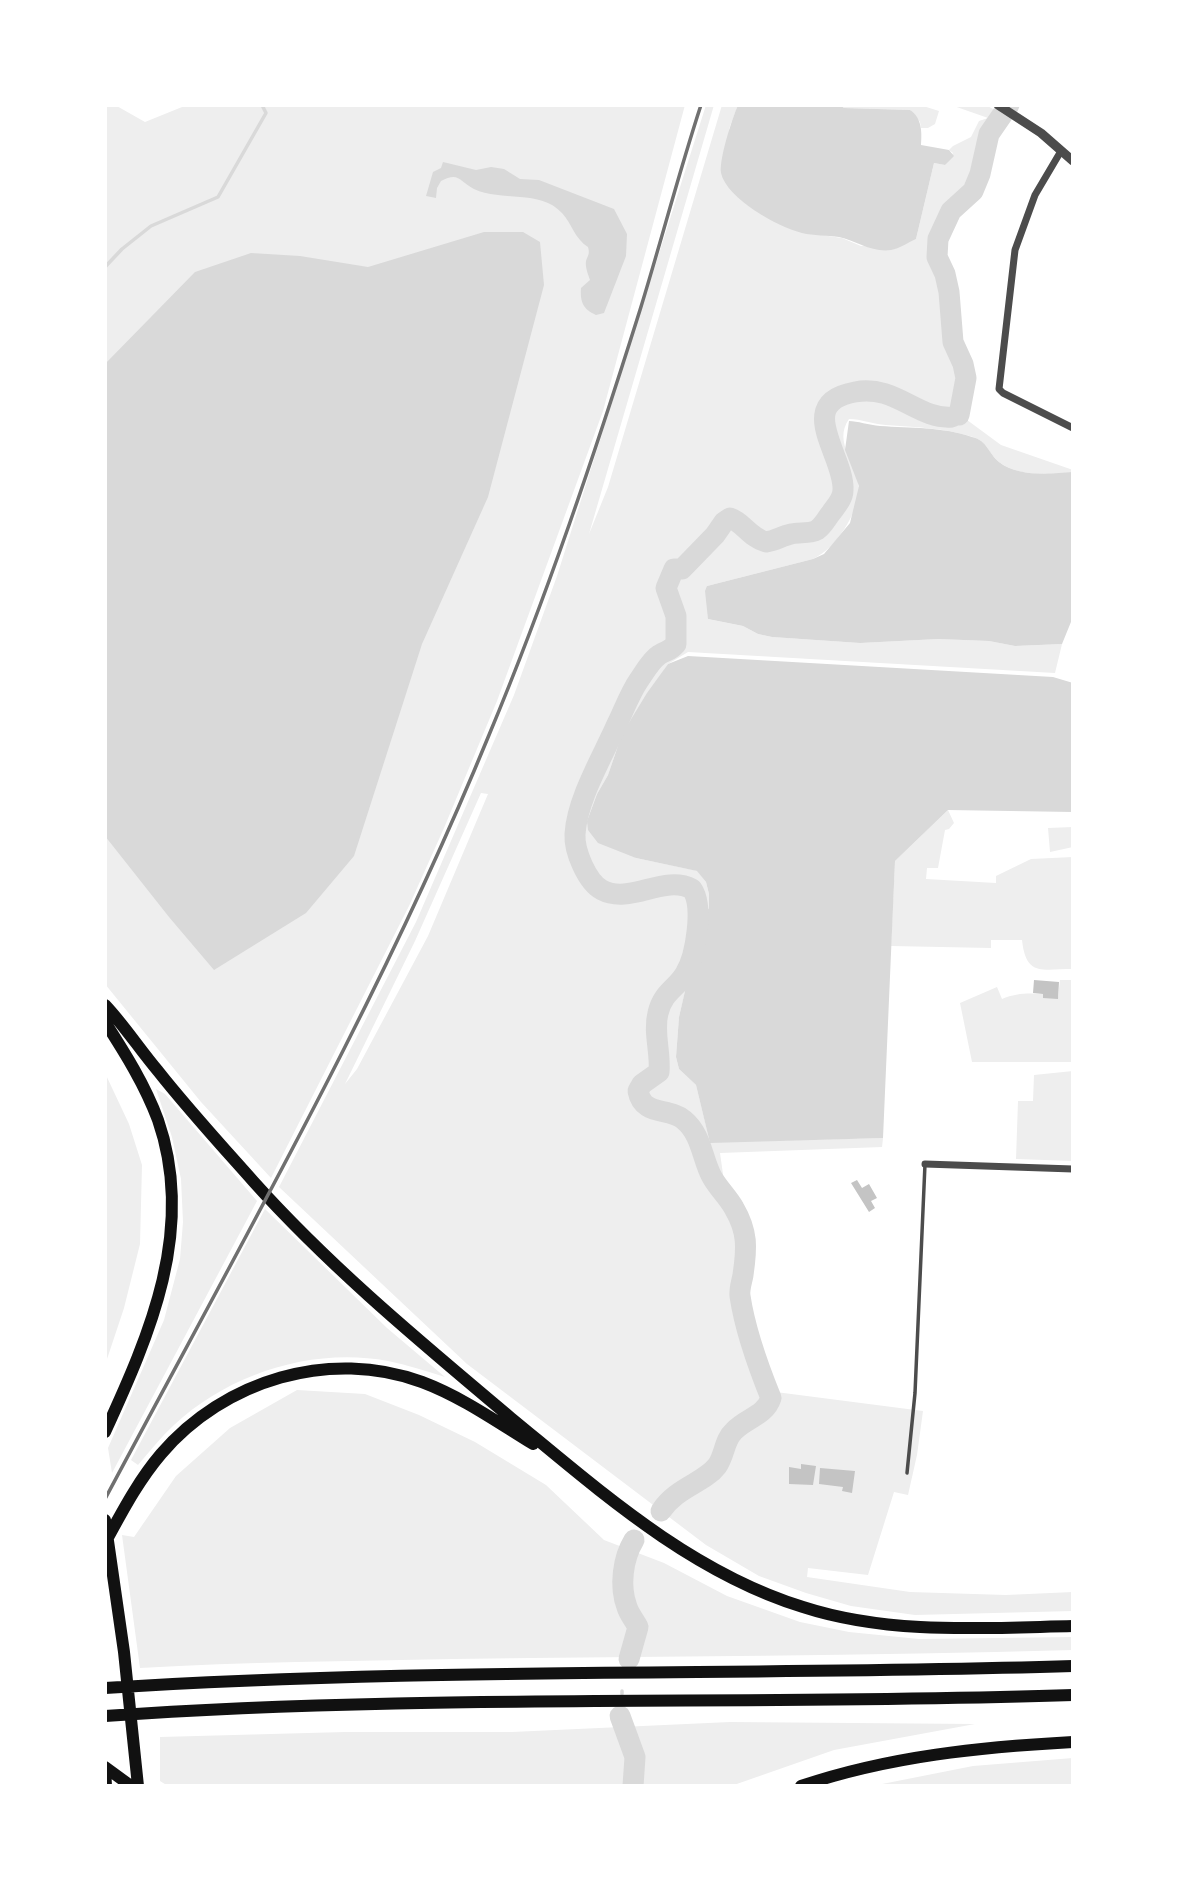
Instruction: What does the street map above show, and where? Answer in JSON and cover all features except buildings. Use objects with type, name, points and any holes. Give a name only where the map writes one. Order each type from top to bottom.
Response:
[{"type":"highway","points":[[105,1005],[161,1075],[255,1183],[328,1258],[453,1370],[566,1465],[691,1556],[743,1584],[832,1615],[893,1625],[961,1628],[1073,1626]]},
{"type":"highway","points":[[105,1022],[140,1080],[158,1123],[169,1166],[173,1212],[168,1264],[157,1305],[132,1372],[105,1432]]},
{"type":"highway","points":[[105,1543],[139,1483],[183,1431],[206,1412],[241,1392],[298,1373],[362,1369],[420,1381],[478,1409],[566,1465]]},
{"type":"highway","points":[[105,1520],[124,1652],[138,1786]]},
{"type":"highway","points":[[105,1688],[384,1676],[1073,1666]]},
{"type":"highway","points":[[105,1716],[369,1704],[1073,1695]]},
{"type":"highway","points":[[801,1786],[858,1769],[932,1754],[1073,1742]]},
{"type":"highway","points":[[105,1767],[106,1786]]},
{"type":"highway","points":[[105,1767],[131,1786]]},
{"type":"street","points":[[999,105],[1073,162]]},
{"type":"street","points":[[1062,151],[1035,195],[1015,250],[999,389],[1073,428]]},
{"type":"street","points":[[925,1164],[1073,1168]]},
{"type":"lane","points":[[907,1473],[922,1256],[925,1164]]},
{"type":"shaded area","points":[[105,105],[115,105],[145,122],[187,105],[685,105],[603,411],[497,701],[409,906],[271,1178],[201,1102],[105,984]]},
{"type":"shaded area","points":[[706,105],[714,105],[589,534],[608,487],[722,105],[738,105],[729,129],[801,232],[842,238],[861,246],[916,239],[934,163],[945,165],[953,153],[949,150],[971,137],[979,121],[988,118],[951,105],[986,105],[1000,113],[984,135],[978,173],[971,189],[945,215],[945,231],[940,242],[940,262],[944,272],[941,274],[950,339],[962,381],[958,413],[944,416],[876,389],[850,391],[832,398],[825,404],[823,430],[839,477],[839,499],[818,523],[767,537],[732,513],[720,519],[712,534],[681,566],[673,567],[667,589],[674,615],[674,628],[679,616],[669,583],[674,570],[682,569],[697,559],[729,521],[733,520],[752,540],[767,545],[792,536],[814,534],[822,528],[839,507],[846,486],[831,431],[835,404],[859,395],[886,395],[934,419],[947,421],[963,417],[1001,445],[1073,470],[1073,473],[1034,474],[1015,470],[995,459],[982,442],[962,434],[849,419],[843,437],[858,479],[858,498],[850,519],[837,539],[813,559],[707,586],[708,619],[743,626],[758,634],[772,637],[860,643],[938,639],[989,641],[1015,646],[1062,644],[1055,673],[688,652],[668,664],[622,734],[608,775],[597,794],[587,821],[636,858],[698,871],[706,882],[709,908],[704,917],[701,954],[688,979],[679,1017],[676,1057],[679,1069],[696,1085],[710,1142],[883,1138],[882,1147],[720,1153],[726,1195],[735,1208],[746,1237],[739,1293],[753,1350],[768,1391],[923,1411],[908,1495],[894,1492],[868,1575],[808,1568],[807,1577],[910,1592],[1006,1595],[1073,1592],[1073,1611],[915,1615],[851,1606],[759,1576],[706,1545],[467,1364],[279,1187],[416,922],[514,695],[557,576]],"holes":[[[481,793],[488,794],[428,936],[357,1069],[345,1084],[415,941]]]},
{"type":"shaded area","points":[[738,105],[840,105],[844,108],[910,110],[914,113],[921,130],[921,145],[949,150],[954,156],[945,165],[934,163],[916,239],[894,249],[878,250],[839,237],[792,230],[743,202],[725,183],[721,173],[729,129]]},
{"type":"shaded area","points":[[840,105],[920,105],[939,111],[935,124],[921,128],[920,122],[910,110],[844,108]]},
{"type":"shaded area","points":[[443,162],[476,170],[491,167],[504,169],[520,179],[539,180],[614,209],[627,234],[626,256],[604,313],[596,315],[583,305],[581,288],[590,280],[586,263],[589,249],[562,213],[543,201],[532,198],[485,193],[456,177],[441,181],[436,198],[426,196],[433,172],[441,168]]},
{"type":"shaded area","points":[[484,232],[523,232],[540,242],[544,285],[488,497],[422,644],[354,856],[306,913],[214,970],[105,836],[105,364],[195,272],[251,253],[300,256],[368,267]]},
{"type":"shaded area","points":[[849,421],[961,434],[981,441],[995,459],[1015,470],[1034,473],[1073,472],[1073,617],[1062,644],[1015,646],[989,641],[938,639],[860,643],[772,637],[758,634],[743,626],[708,619],[705,591],[707,586],[813,559],[824,554],[850,523],[859,486],[845,450]]},
{"type":"shaded area","points":[[688,656],[1053,677],[1073,683],[1073,812],[948,810],[895,861],[883,1138],[710,1143],[696,1085],[679,1069],[676,1057],[679,1017],[688,978],[701,954],[700,921],[709,908],[706,882],[697,871],[636,858],[598,843],[588,830],[587,821],[597,794],[608,775],[622,734],[647,693],[668,664]]},
{"type":"shaded area","points":[[948,810],[954,823],[945,830],[938,868],[927,868],[926,879],[996,883],[996,876],[1031,859],[1073,857],[1073,969],[1037,968],[1027,960],[1022,940],[991,940],[991,948],[891,946],[895,861]]},
{"type":"shaded area","points":[[1073,827],[1073,847],[1050,852],[1048,828]]},
{"type":"shaded area","points":[[1060,980],[1073,980],[1073,1062],[972,1062],[960,1003],[997,987],[1002,999],[1027,994],[1058,998]]},
{"type":"shaded area","points":[[1073,1071],[1073,1161],[1016,1159],[1018,1101],[1033,1101],[1034,1075]]},
{"type":"shaded area","points":[[105,1073],[129,1124],[142,1165],[140,1244],[124,1308],[105,1365]]},
{"type":"shaded area","points":[[156,1089],[165,1094],[257,1201],[112,1473],[108,1448],[164,1320],[180,1259],[183,1222],[181,1179],[172,1137]]},
{"type":"shaded area","points":[[265,1209],[387,1328],[445,1377],[388,1361],[360,1358],[302,1361],[274,1368],[221,1391],[196,1407],[169,1430],[138,1465],[131,1460]]},
{"type":"shaded area","points":[[297,1390],[365,1394],[419,1415],[475,1442],[546,1485],[604,1540],[664,1563],[727,1596],[800,1622],[849,1632],[919,1639],[1073,1637],[1073,1650],[336,1661],[140,1668],[122,1535],[134,1537],[176,1476],[230,1428]]},
{"type":"shaded area","points":[[730,1722],[975,1724],[834,1750],[731,1786],[168,1786],[160,1781],[160,1737],[345,1732],[512,1732]]},
{"type":"shaded area","points":[[1073,1758],[1073,1786],[872,1786],[973,1766]]},
{"type":"waterway","points":[[105,267],[122,249],[151,226],[218,197],[266,113],[262,105]]},
{"type":"waterway","points":[[959,415],[966,378],[953,342],[949,292],[937,257],[938,239],[951,211],[973,191],[980,174],[989,134],[1009,105]]},
{"type":"waterway","points":[[661,1511],[675,1496],[712,1472],[720,1462],[731,1435],[760,1413],[771,1398],[752,1348],[742,1309],[740,1291],[746,1248],[739,1217],[712,1177],[690,1126],[678,1116],[645,1105],[638,1091],[642,1084],[659,1072],[656,1028],[658,1013],[666,995],[689,966],[697,931],[696,897],[692,889],[681,885],[624,894],[613,894],[596,886],[582,865],[575,841],[580,807],[636,685],[653,660],[676,644],[676,616],[666,588],[674,569],[682,569],[730,518],[766,542],[817,530],[839,502],[843,493],[842,476],[826,432],[824,419],[827,407],[837,398],[869,391],[894,397],[928,413],[952,417]]},
{"type":"waterway","points":[[952,417],[959,415]]},
{"type":"waterway","points":[[629,1659],[638,1627],[627,1607],[623,1581],[625,1564],[634,1540]]},
{"type":"waterway","points":[[620,1716],[635,1757],[633,1786]]},
{"type":"railway","points":[[105,1499],[307,1122],[402,930],[489,735],[531,630],[606,417],[701,105]]}]
